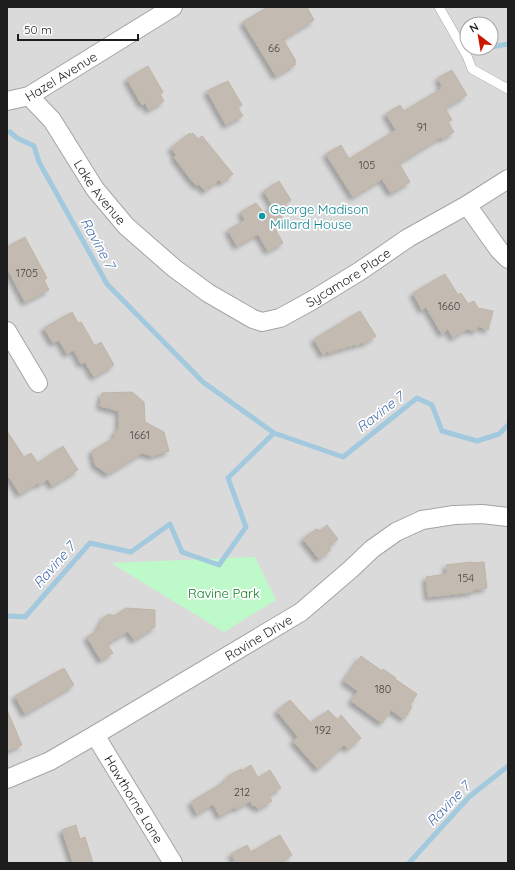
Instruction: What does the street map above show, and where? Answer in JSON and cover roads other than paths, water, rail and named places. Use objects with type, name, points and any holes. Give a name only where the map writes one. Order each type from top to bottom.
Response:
[{"type":"street","name":"Hazel Avenue","points":[[7,101],[29,96],[174,7]]},
{"type":"street","name":"Lake Avenue","points":[[29,96],[52,120],[96,188],[126,226],[185,276]]},
{"type":"street","name":"Sycamore Place","points":[[185,276],[208,293],[253,320],[262,322],[280,318],[360,271],[408,238],[467,205],[508,179]]},
{"type":"street","points":[[467,205],[499,250],[508,259]]},
{"type":"street","points":[[7,330],[38,383]]},
{"type":"street","name":"Ravine Drive","points":[[7,779],[50,761],[301,612],[372,549],[396,532],[422,520],[454,514],[482,514],[508,517]]},
{"type":"street","name":"Hawthorne Lane","points":[[95,735],[173,863]]},
{"type":"lane","points":[[439,7],[467,56],[472,69],[508,89]]},
{"type":"waterway","points":[[499,46],[508,44]]},
{"type":"waterway","name":"Ravine 7","points":[[10,132],[17,138],[34,146],[39,162],[107,284],[203,382],[274,433]]},
{"type":"waterway","name":"Ravine 7","points":[[7,616],[25,617],[90,543],[131,552],[170,524],[182,552],[219,565],[246,527],[228,478],[274,433],[343,457],[417,398],[432,405],[442,431],[477,441],[499,434],[508,425]]},
{"type":"waterway","name":"Ravine 7","points":[[409,863],[469,797],[508,766]]},
{"type":"place","name":"George Madison Millard House","points":[[262,216]]},
{"type":"park label","name":"Ravine Park","points":[[224,593]]}]
